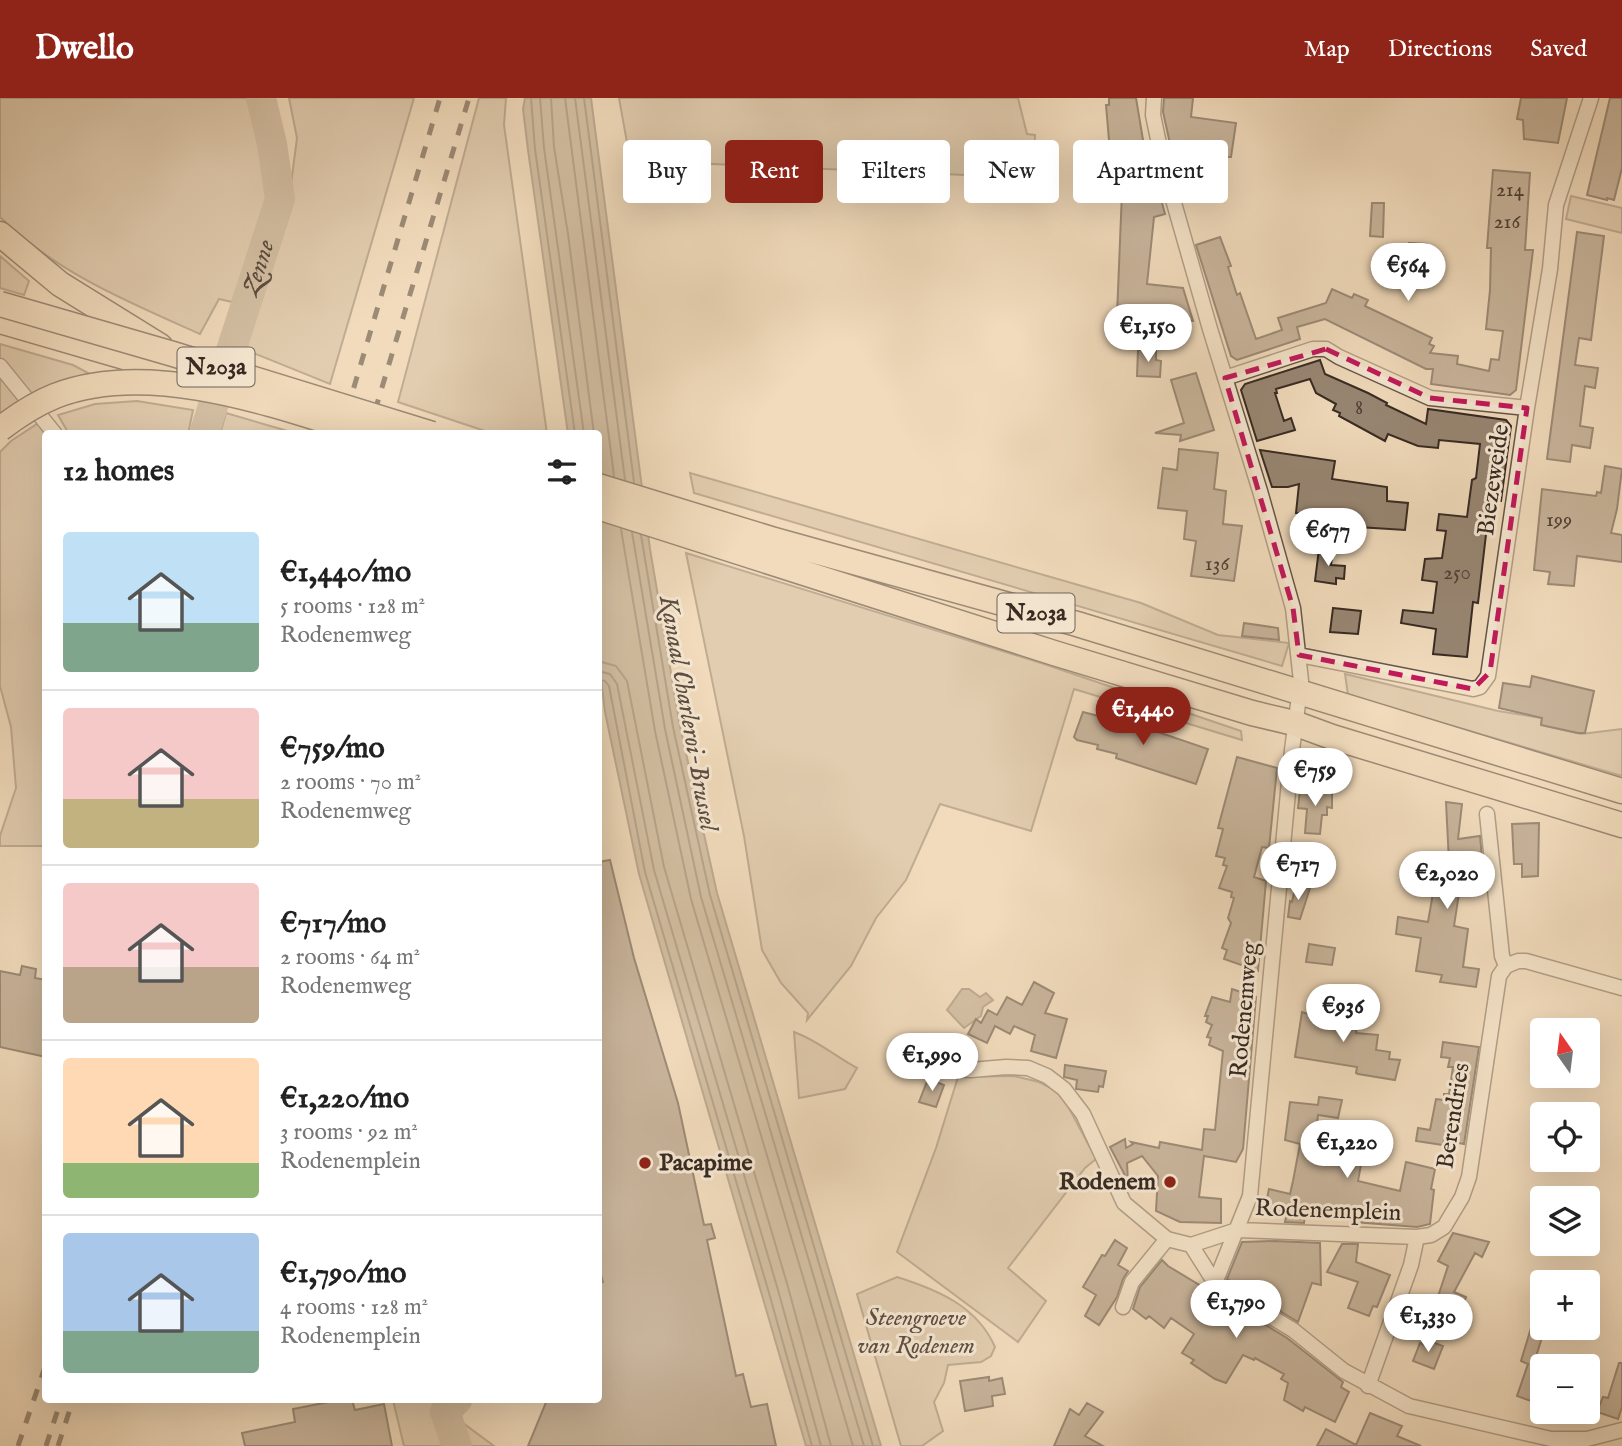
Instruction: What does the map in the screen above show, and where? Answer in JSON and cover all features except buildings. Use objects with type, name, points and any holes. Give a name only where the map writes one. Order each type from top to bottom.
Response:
[{"type":"highway","points":[[0,234],[60,284],[173,354]]},
{"type":"highway","name":"N203a","points":[[0,304],[419,430]]},
{"type":"highway","name":"N203a","points":[[0,321],[231,388],[260,401],[353,430]]},
{"type":"highway","points":[[0,429],[25,410],[56,396],[108,383],[156,382],[260,401]]},
{"type":"highway","name":"N203a","points":[[602,487],[1054,653],[1252,713],[1294,723],[1622,825]]},
{"type":"highway","name":"N203a","points":[[602,508],[1038,613],[1622,791]]},
{"type":"street","name":"Rodenemweg","points":[[1154,98],[1153,115],[1164,168],[1293,608],[1301,681],[1294,723],[1250,1196],[1237,1230]]},
{"type":"street","name":"Biezeweide","points":[[1298,655],[1473,689],[1484,683],[1488,676],[1550,269],[1556,205],[1591,98]]},
{"type":"street","points":[[1225,378],[1313,349],[1326,349],[1430,398],[1527,408]]},
{"type":"street","points":[[0,366],[52,430]]},
{"type":"street","name":"Berendries","points":[[1416,1237],[1431,1235],[1444,1227],[1462,1197],[1469,1177],[1499,976],[1506,966],[1502,956],[1487,814]]},
{"type":"street","points":[[1506,966],[1526,961],[1622,988]]},
{"type":"street","points":[[916,1067],[971,1070],[1028,1068],[1047,1076],[1064,1089],[1083,1114],[1124,1203],[1167,1240],[1191,1245],[1215,1283],[1293,1330],[1344,1371],[1368,1386],[1409,1406],[1551,1439],[1587,1439],[1622,1430]]},
{"type":"street","name":"Rodenemplein","points":[[1191,1245],[1237,1230],[1416,1237]]},
{"type":"street","name":"Rodenemplein","points":[[1215,1283],[1237,1230]]},
{"type":"street","points":[[1368,1386],[1411,1265],[1416,1237]]},
{"type":"street","points":[[1123,1307],[1132,1282],[1167,1240]]},
{"type":"highlighted area","points":[[1326,349],[1430,398],[1527,408],[1490,672],[1473,689],[1299,655],[1293,608],[1225,378]]},
{"type":"green space","points":[[0,98],[257,98],[274,197],[232,302],[219,299],[200,334],[94,285],[45,254],[0,217]]},
{"type":"green space","points":[[289,98],[414,98],[330,384],[246,350],[257,302],[280,233],[291,184],[297,138]]},
{"type":"green space","points":[[479,98],[506,98],[504,125],[546,430],[482,430],[398,402]]},
{"type":"green space","points":[[619,98],[1018,98],[1027,134],[1035,135],[1035,140],[964,140],[964,175],[950,174],[950,140],[837,140],[837,169],[823,169],[823,140],[725,140],[725,165],[711,164],[711,140],[627,140]]},
{"type":"green space","points":[[1571,196],[1622,208],[1622,233],[1566,219]]},
{"type":"green space","points":[[0,256],[29,281],[24,295],[0,288]]},
{"type":"green space","points":[[0,344],[73,365],[90,374],[47,387],[0,414]]},
{"type":"green space","points":[[137,401],[193,410],[189,430],[67,430],[58,415],[95,404]]},
{"type":"green space","points":[[226,413],[284,430],[221,430]]},
{"type":"green space","points":[[40,422],[45,430],[42,430],[42,846],[0,846],[0,836],[16,788],[11,727],[0,686],[0,452],[11,441]]},
{"type":"green space","points":[[690,473],[1141,603],[1218,635],[1289,643],[1282,666],[694,493]]},
{"type":"green space","points":[[686,553],[1044,664],[1241,731],[1242,740],[1074,689],[1031,831],[940,804],[906,880],[876,918],[851,966],[807,1020],[808,1013],[781,983],[762,950],[744,836]]},
{"type":"green space","points":[[1345,674],[1498,711],[1542,718],[1541,725],[1581,734],[1622,729],[1622,776],[1348,695]]},
{"type":"green space","points":[[794,1032],[811,1039],[857,1068],[845,1089],[799,1098]]},
{"type":"green space","points":[[1014,1076],[1039,1082],[1061,1093],[1096,1159],[1085,1168],[1008,1268],[1046,1301],[1018,1342],[897,1252],[936,1148],[958,1077]]},
{"type":"green space","name":"Steengroeve van Rodenem","points":[[897,1277],[941,1294],[967,1310],[978,1321],[995,1347],[991,1356],[981,1362],[948,1365],[944,1383],[934,1402],[943,1431],[922,1446],[901,1446],[857,1294]]},
{"type":"green space","points":[[394,1403],[451,1403],[463,1423],[494,1446],[404,1446]]},
{"type":"water","points":[[525,98],[591,98],[650,549],[680,726],[717,893],[881,1446],[806,1446],[639,874],[602,687],[602,430],[567,430],[523,109]]},
{"type":"water","points":[[962,989],[969,989],[980,997],[986,993],[993,1000],[983,1007],[981,1016],[964,1028],[947,1010]]},
{"type":"waterway","name":"Zenne","points":[[205,430],[280,199],[272,144],[261,98]]},
{"type":"waterway","name":"Zenne","points":[[454,1403],[445,1412],[457,1446]]},
{"type":"railway","points":[[341,430],[440,98]]},
{"type":"railway","points":[[369,430],[469,98]]},
{"type":"railway","points":[[18,1446],[42,1376]]},
{"type":"railway","points":[[46,1446],[60,1403]]},
{"type":"railway","points":[[58,1446],[72,1403]]},
{"type":"place","name":"Pacapime","points":[[645,1163]]},
{"type":"place","name":"Rodenem","points":[[1170,1182]]},
{"type":"water label","name":"Kanaal Charleroi-Brussel","points":[[688,713]]}]
